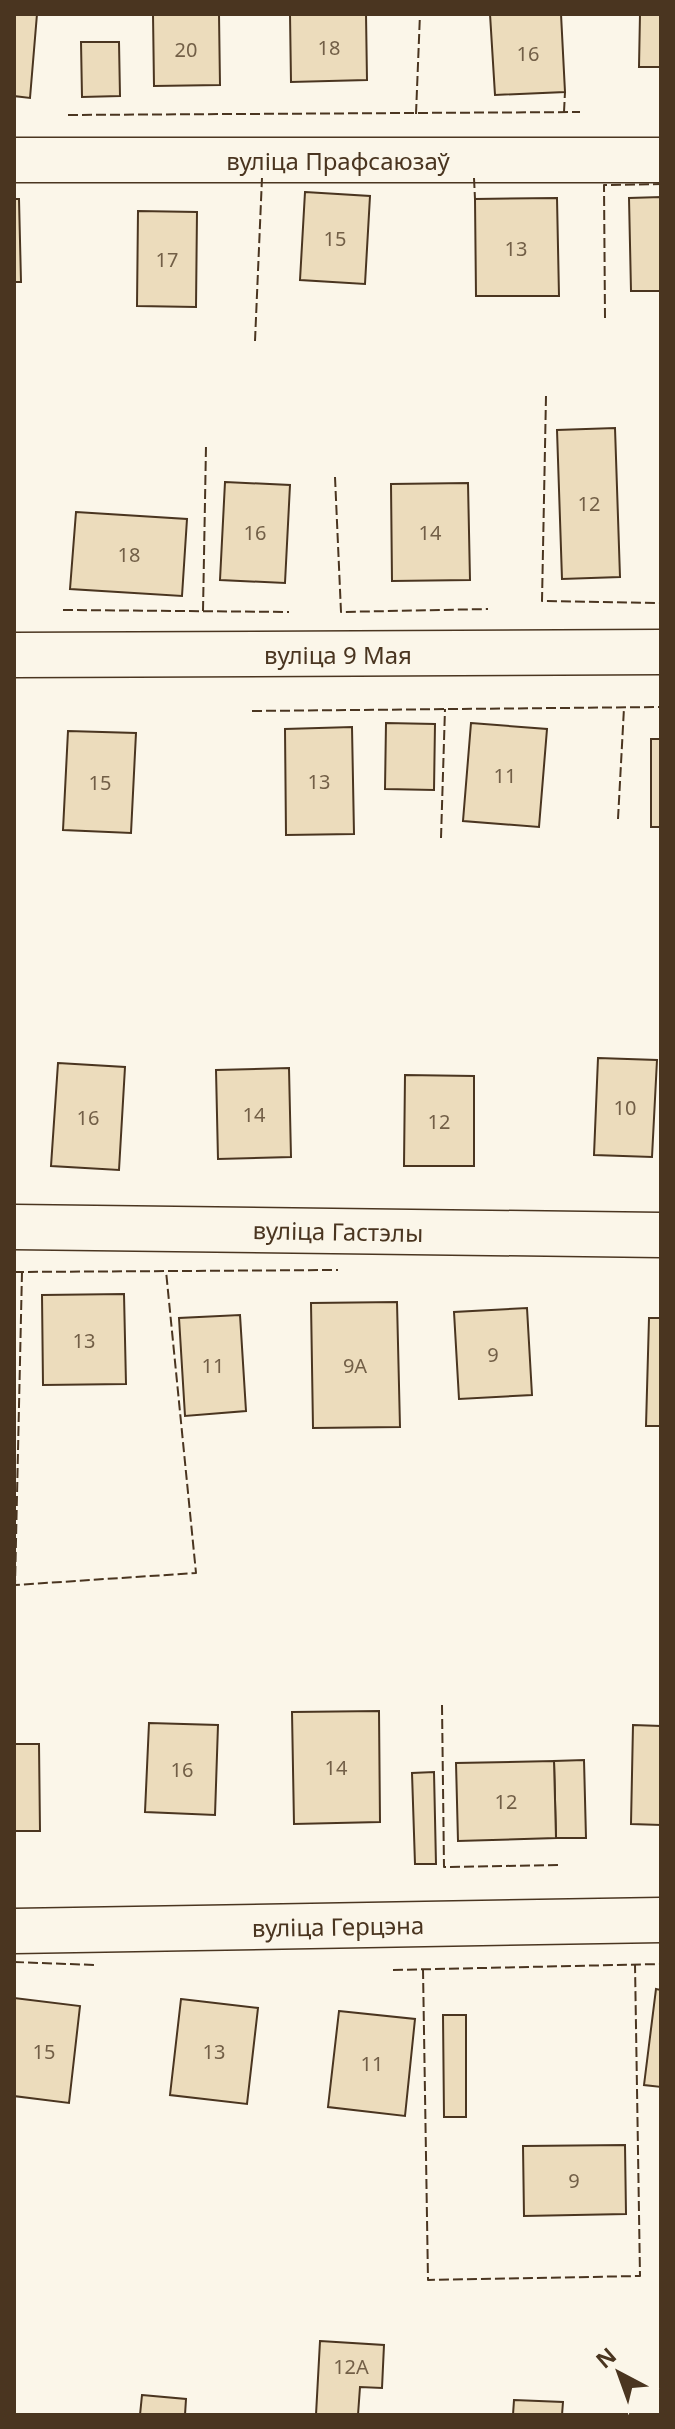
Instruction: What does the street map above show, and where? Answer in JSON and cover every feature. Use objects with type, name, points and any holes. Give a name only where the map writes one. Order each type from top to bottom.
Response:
[{"type":"street","name":"вуліца Прафсаюзаў","points":[[14,160],[661,160]]},
{"type":"street","name":"вуліца 9 Мая","points":[[14,655],[661,652]]},
{"type":"street","name":"вуліца Гастэлы","points":[[14,1227],[661,1235]]},
{"type":"street","name":"вуліца Герцэна","points":[[14,1931],[661,1920]]},
{"type":"building","points":[[14,14],[37,14],[30,98],[14,96]]},
{"type":"building","points":[[153,14],[219,14],[220,85],[154,86]]},
{"type":"building","points":[[290,14],[366,14],[367,80],[291,82]]},
{"type":"building","points":[[490,14],[561,14],[565,92],[495,95]]},
{"type":"building","points":[[640,14],[661,14],[661,67],[639,67]]},
{"type":"building","points":[[81,42],[119,42],[120,96],[82,97]]},
{"type":"building","points":[[305,192],[370,196],[365,284],[300,280]]},
{"type":"building","points":[[661,197],[661,291],[631,291],[629,198]]},
{"type":"building","points":[[557,198],[559,296],[476,296],[475,199]]},
{"type":"building","points":[[14,199],[19,199],[21,282],[14,282]]},
{"type":"building","points":[[138,211],[197,212],[196,307],[137,306]]},
{"type":"building","points":[[615,428],[620,577],[562,579],[557,430]]},
{"type":"building","points":[[225,482],[290,485],[285,583],[220,580]]},
{"type":"building","points":[[468,483],[470,580],[392,581],[391,484]]},
{"type":"building","points":[[76,512],[187,519],[182,596],[70,589]]},
{"type":"building","points":[[386,723],[435,724],[434,790],[385,789]]},
{"type":"building","points":[[471,723],[547,729],[539,827],[463,821]]},
{"type":"building","points":[[352,727],[354,834],[286,835],[285,729]]},
{"type":"building","points":[[68,731],[136,733],[131,833],[63,830]]},
{"type":"building","points":[[651,739],[661,739],[661,827],[651,827]]},
{"type":"building","points":[[598,1058],[657,1060],[652,1157],[594,1155]]},
{"type":"building","points":[[58,1063],[125,1067],[119,1170],[51,1166]]},
{"type":"building","points":[[289,1068],[291,1157],[218,1159],[216,1070]]},
{"type":"building","points":[[405,1075],[474,1076],[474,1166],[404,1166]]},
{"type":"building","points":[[124,1294],[126,1384],[43,1385],[42,1295]]},
{"type":"building","points":[[397,1302],[400,1427],[313,1428],[311,1303]]},
{"type":"building","points":[[527,1308],[532,1395],[459,1399],[454,1312]]},
{"type":"building","points":[[240,1315],[246,1411],[185,1416],[179,1318]]},
{"type":"building","points":[[649,1318],[661,1318],[661,1426],[646,1426]]},
{"type":"building","points":[[379,1711],[380,1822],[294,1824],[292,1712]]},
{"type":"building","points":[[149,1723],[218,1725],[215,1815],[145,1812]]},
{"type":"building","points":[[633,1725],[661,1726],[661,1825],[631,1824]]},
{"type":"building","points":[[14,1744],[39,1744],[40,1831],[14,1831]]},
{"type":"building","points":[[584,1760],[586,1838],[556,1838],[554,1761]]},
{"type":"building","points":[[554,1761],[556,1838],[458,1841],[456,1763]]},
{"type":"building","points":[[434,1772],[436,1864],[415,1864],[412,1773]]},
{"type":"building","points":[[656,1989],[661,1990],[661,2087],[644,2085]]},
{"type":"building","points":[[14,1998],[80,2006],[69,2103],[14,2096]]},
{"type":"building","points":[[181,1999],[258,2008],[247,2104],[170,2095]]},
{"type":"building","points":[[339,2011],[415,2019],[405,2116],[328,2107]]},
{"type":"building","points":[[443,2015],[466,2015],[466,2117],[444,2117]]},
{"type":"building","points":[[625,2145],[626,2214],[524,2216],[523,2146]]},
{"type":"building","points":[[320,2341],[384,2345],[382,2388],[360,2387],[358,2415],[316,2415]]},
{"type":"building","points":[[142,2395],[186,2399],[185,2415],[140,2415]]},
{"type":"building","points":[[514,2400],[563,2402],[562,2415],[513,2415]]},
{"type":"fence","points":[[416,114],[420,14]]},
{"type":"fence","points":[[564,112],[565,92]]},
{"type":"fence","points":[[68,115],[580,112]]},
{"type":"fence","points":[[255,341],[262,178]]},
{"type":"fence","points":[[474,178],[475,199]]},
{"type":"fence","points":[[605,318],[604,185],[661,184]]},
{"type":"fence","points":[[546,396],[542,601],[661,603]]},
{"type":"fence","points":[[203,611],[206,446]]},
{"type":"fence","points":[[335,477],[341,612],[488,609]]},
{"type":"fence","points":[[63,610],[289,612]]},
{"type":"fence","points":[[252,711],[661,707]]},
{"type":"fence","points":[[618,819],[624,708]]},
{"type":"fence","points":[[441,838],[445,709]]},
{"type":"fence","points":[[14,1272],[338,1270]]},
{"type":"fence","points":[[22,1272],[15,1585],[196,1573],[166,1271]]},
{"type":"fence","points":[[442,1705],[444,1867],[560,1865]]},
{"type":"fence","points":[[14,1962],[94,1965]]},
{"type":"fence","points":[[423,1969],[428,2280],[640,2276],[635,1964]]},
{"type":"fence","points":[[393,1970],[661,1964]]}]
